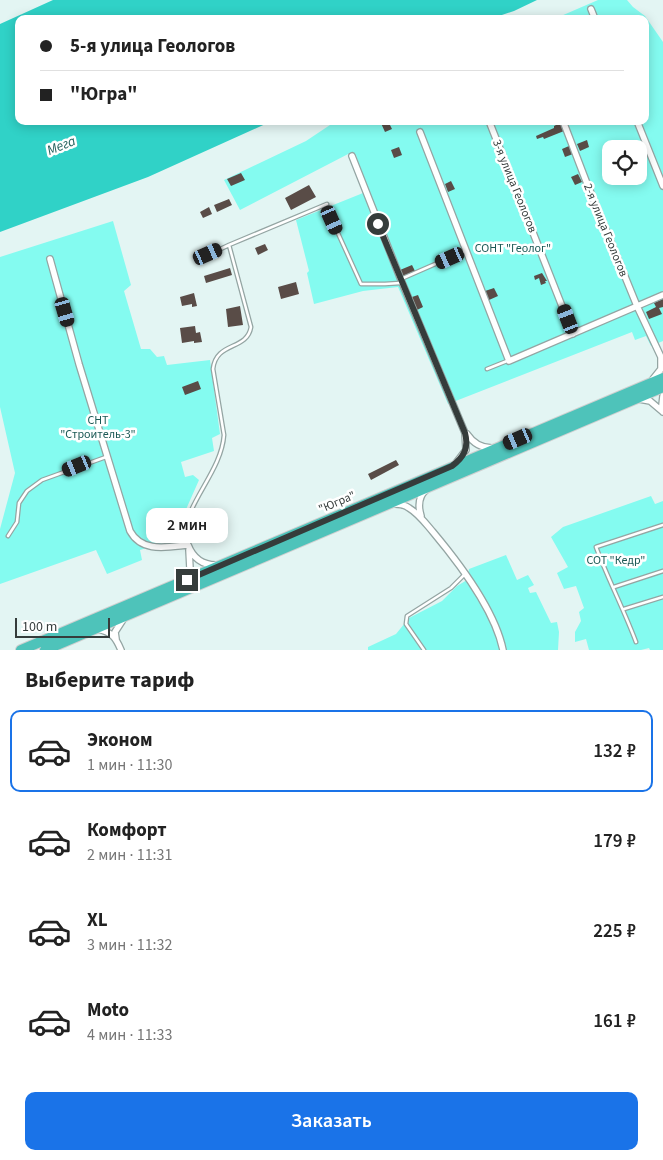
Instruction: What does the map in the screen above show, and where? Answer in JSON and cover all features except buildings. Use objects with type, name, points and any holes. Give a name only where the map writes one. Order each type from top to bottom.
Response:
[{"type":"highway","name":"\"Югра\"","points":[[21,650],[663,378]]},
{"type":"highway","name":"\"Югра\"","points":[[45,650],[663,387]]},
{"type":"street","points":[[591,9],[593,15]]},
{"type":"street","name":"3-я улица Геологов","points":[[491,125],[573,334]]},
{"type":"street","name":"2-я улица Геологов","points":[[565,125],[637,306],[661,353]]},
{"type":"street","points":[[639,125],[663,186]]},
{"type":"street","points":[[420,132],[509,361],[663,295]]},
{"type":"street","points":[[352,156],[401,281],[465,433],[471,441],[479,446],[488,448],[500,447]]},
{"type":"street","points":[[50,259],[130,532],[136,539],[149,547],[188,547]]},
{"type":"street","points":[[648,384],[661,369],[661,353]]},
{"type":"street","points":[[663,396],[663,412]]},
{"type":"street","points":[[634,400],[650,401],[663,412]]},
{"type":"street","points":[[452,466],[462,458],[466,450],[465,433]]},
{"type":"street","points":[[421,518],[419,503],[421,496],[429,487]]},
{"type":"street","points":[[390,504],[404,505],[421,518],[447,549],[465,574],[495,625],[500,635],[503,650]]},
{"type":"street","points":[[188,547],[199,561],[205,564],[222,565]]},
{"type":"street","points":[[177,584],[190,569],[188,547]]},
{"type":"street","points":[[121,650],[115,632],[128,614]]},
{"type":"street","points":[[92,630],[105,630],[116,638]]},
{"type":"lane","points":[[208,254],[327,204]]},
{"type":"lane","points":[[332,220],[361,284],[394,284],[466,251]]},
{"type":"lane","points":[[188,547],[190,513],[218,458],[223,443],[224,435],[213,369],[214,362],[221,352],[247,338],[251,327],[229,245]]},
{"type":"lane","points":[[487,369],[509,361]]},
{"type":"lane","points":[[8,536],[17,522],[19,503],[35,485],[42,480],[107,456]]},
{"type":"lane","points":[[636,642],[624,609],[607,577],[596,548],[663,525]]},
{"type":"lane","points":[[614,587],[663,571]]},
{"type":"lane","points":[[424,650],[406,624],[407,616],[451,588],[465,574]]},
{"type":"lane","points":[[624,609],[663,597]]},
{"type":"green space","name":"СОНТ \"Геолог\"","points":[[598,0],[627,0],[644,15],[563,15]]},
{"type":"green space","name":"СОНТ \"Геолог\"","points":[[649,22],[663,42],[663,341],[651,346],[646,336],[635,340],[632,332],[448,404],[398,287],[363,291],[314,304],[307,273],[309,271],[296,220],[368,191],[356,155],[352,152],[240,210],[224,180],[306,141],[330,125],[649,125]]},
{"type":"green space","name":"СНТ \"Строитель-3\"","points":[[113,221],[131,285],[124,291],[141,349],[150,349],[157,357],[164,356],[167,365],[210,360],[220,434],[212,438],[214,451],[181,462],[185,477],[193,475],[199,480],[184,514],[181,537],[140,550],[142,560],[107,574],[96,550],[0,584],[0,529],[15,473],[0,407],[0,257]]},
{"type":"green space","name":"СОТ \"Кедр\"","points":[[651,496],[655,504],[663,501],[663,650],[650,650],[649,648],[641,650],[589,650],[586,639],[575,642],[575,632],[581,621],[579,612],[584,608],[576,586],[564,589],[557,573],[568,567],[551,537],[563,527]]},
{"type":"green space","points":[[506,555],[517,580],[528,575],[534,585],[528,588],[530,593],[536,592],[551,623],[557,622],[559,632],[558,650],[368,650],[368,647],[396,634],[409,618],[442,601],[457,586],[467,580],[469,569]]},
{"type":"water","points":[[53,0],[537,0],[502,15],[20,15]]},
{"type":"water","name":"Мега","points":[[15,17],[15,125],[263,125],[148,177],[0,232],[0,24]]},
{"type":"route","points":[[187,580],[452,466],[464,454],[467,446],[465,433],[378,224]]}]
